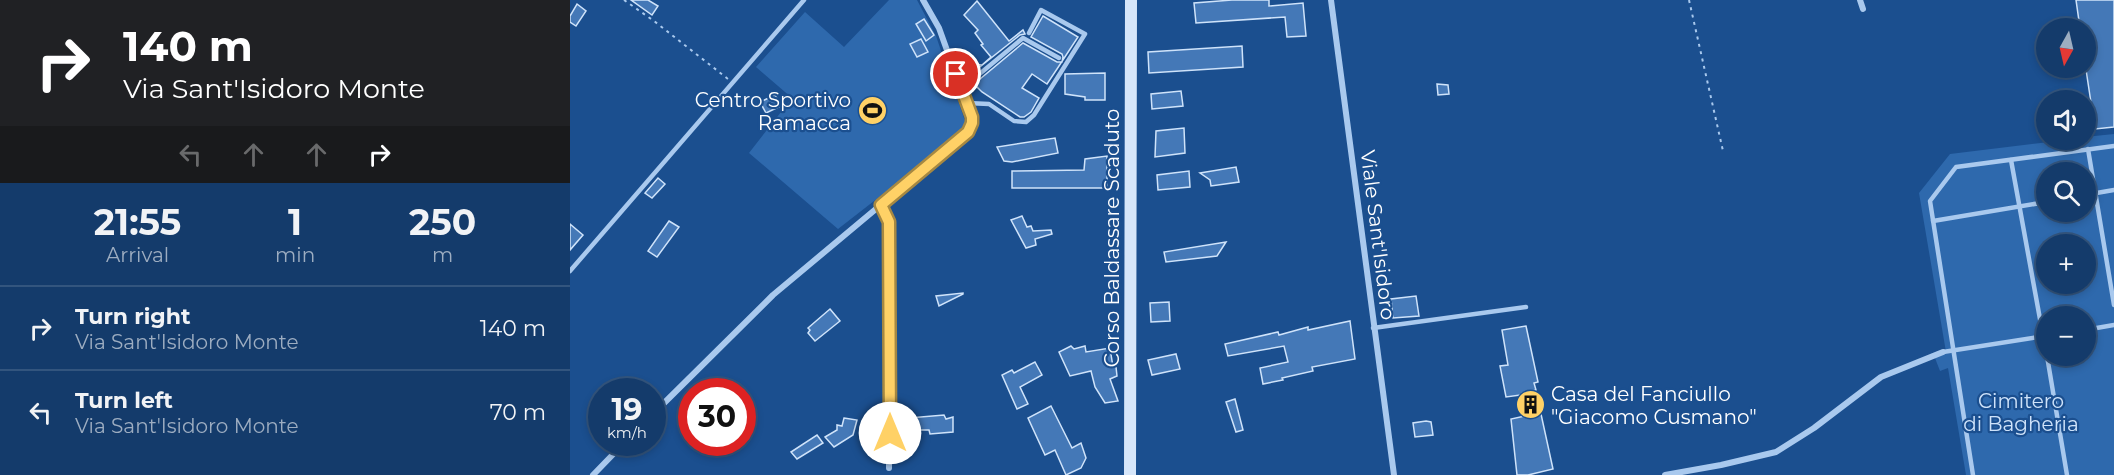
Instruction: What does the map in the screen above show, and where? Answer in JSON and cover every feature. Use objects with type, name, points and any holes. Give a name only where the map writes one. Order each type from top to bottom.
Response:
[{"type":"street","points":[[666,401],[773,294],[968,132],[972,117],[939,28],[923,0]]},
{"type":"street","name":"Corso Baldassare Scaduto","points":[[1130,475],[1131,0]]},
{"type":"street","name":"Viale Sant'Isidoro","points":[[1331,0],[1394,475]]},
{"type":"street","points":[[1860,0],[1863,9]]},
{"type":"street","points":[[881,205],[889,222],[889,468]]},
{"type":"street","points":[[1665,475],[1776,452],[1814,428],[1881,377],[1943,352]]},
{"type":"street","points":[[593,475],[611,456]]},
{"type":"lane","points":[[570,271],[804,0]]},
{"type":"lane","points":[[966,103],[988,104],[1014,121],[1026,122],[1034,114],[1085,34],[1041,10],[1030,32]]},
{"type":"lane","points":[[960,86],[971,81],[1023,38],[1059,58]]},
{"type":"lane","points":[[2096,148],[2114,146]]},
{"type":"lane","points":[[1973,475],[1930,201],[1956,167],[2081,150]]},
{"type":"lane","points":[[2011,160],[2039,306]]},
{"type":"lane","points":[[2114,190],[2096,193],[2114,305]]},
{"type":"lane","points":[[1933,221],[2036,204]]},
{"type":"lane","points":[[1373,328],[1526,307]]},
{"type":"lane","points":[[2096,328],[2114,325]]},
{"type":"lane","points":[[1943,352],[2036,337]]},
{"type":"lane","points":[[2048,366],[2067,475]]},
{"type":"path","points":[[624,0],[732,83]]},
{"type":"path","points":[[1689,0],[1723,151]]},
{"type":"green space","name":"Centro Sportivo Ramacca","points":[[889,0],[917,0],[936,36],[966,124],[964,131],[838,229],[749,153],[792,98],[756,67],[805,12],[844,47]]},
{"type":"green space","name":"Cimitero di Bagheria","points":[[2114,134],[2114,475],[1966,475],[1948,368],[1940,371],[1935,358],[1946,352],[1919,193],[1950,154],[2036,144],[2036,150],[2096,150],[2096,136]]},
{"type":"building","points":[[631,0],[648,0],[658,6],[652,15]]},
{"type":"building","points":[[1269,0],[1269,6],[1303,3],[1306,36],[1287,37],[1285,17],[1196,23],[1194,3]]},
{"type":"building","points":[[2076,0],[2114,0],[2114,127],[2096,129],[2096,90],[2089,90],[2087,78],[2096,78],[2096,18],[2079,18]]},
{"type":"building","points":[[977,1],[1009,41],[1023,30],[1025,34],[1020,35],[967,77],[960,63],[982,65],[991,57],[975,33],[978,30],[964,15]]},
{"type":"building","points":[[577,4],[586,11],[576,26],[570,22],[570,16]]},
{"type":"building","points":[[1043,16],[1078,37],[1062,61],[1062,54],[1031,37]]},
{"type":"building","points":[[924,19],[934,35],[926,41],[916,24]]},
{"type":"building","points":[[921,39],[928,52],[917,57],[910,44]]},
{"type":"building","points":[[1023,43],[1057,62],[1062,62],[1047,84],[1032,74],[1022,88],[1039,98],[1031,112],[1024,117],[1020,117],[982,92],[974,84]]},
{"type":"building","points":[[1242,46],[1243,67],[1149,73],[1148,52]]},
{"type":"building","points":[[1105,73],[1105,100],[1085,100],[1085,97],[1065,94],[1065,74]]},
{"type":"building","points":[[1437,84],[1448,85],[1449,94],[1438,95]]},
{"type":"building","points":[[1181,91],[1183,106],[1152,109],[1151,94]]},
{"type":"building","points":[[775,95],[781,106],[766,113],[760,102]]},
{"type":"building","points":[[1184,128],[1185,153],[1155,157],[1156,131]]},
{"type":"building","points":[[1055,138],[1058,153],[1012,162],[1004,161],[997,147]]},
{"type":"building","points":[[1107,156],[1107,188],[1012,188],[1012,171],[1084,170],[1085,159]]},
{"type":"building","points":[[1236,167],[1239,182],[1211,186],[1210,180],[1200,173]]},
{"type":"building","points":[[1189,171],[1190,187],[1158,190],[1157,175]]},
{"type":"building","points":[[658,178],[665,184],[652,198],[645,193]]},
{"type":"building","points":[[1022,216],[1027,227],[1031,226],[1033,231],[1051,230],[1052,234],[1035,239],[1036,245],[1026,248],[1011,220]]},
{"type":"building","points":[[669,221],[679,227],[657,257],[648,251]]},
{"type":"building","points":[[570,224],[583,235],[570,250]]},
{"type":"building","points":[[1226,242],[1217,256],[1166,262],[1164,252]]},
{"type":"building","points":[[963,294],[939,306],[936,296]]},
{"type":"building","points":[[1416,296],[1419,316],[1393,318],[1391,299]]},
{"type":"building","points":[[1169,302],[1170,321],[1151,322],[1150,303]]},
{"type":"building","points":[[830,309],[840,321],[815,341],[808,333],[810,330],[808,328]]},
{"type":"building","points":[[1350,321],[1355,359],[1312,367],[1313,371],[1263,384],[1260,368],[1288,362],[1284,346],[1228,356],[1225,344],[1278,332],[1279,335],[1308,327],[1308,330]]},
{"type":"building","points":[[1526,326],[1538,382],[1534,383],[1536,390],[1533,391],[1534,393],[1506,397],[1500,366],[1508,365],[1502,330]]},
{"type":"building","points":[[1071,346],[1074,349],[1085,346],[1086,352],[1110,348],[1117,376],[1110,379],[1118,401],[1105,403],[1095,387],[1091,371],[1070,376],[1059,352]]},
{"type":"building","points":[[1176,354],[1180,369],[1152,375],[1148,360]]},
{"type":"building","points":[[1035,362],[1042,375],[1020,387],[1028,404],[1017,409],[1002,375],[1012,370],[1014,373]]},
{"type":"building","points":[[1235,399],[1243,430],[1236,432],[1226,402]]},
{"type":"building","points":[[1051,406],[1072,448],[1081,443],[1086,458],[1081,468],[1066,475],[1055,450],[1045,455],[1028,418]]},
{"type":"building","points":[[907,413],[909,418],[944,415],[946,419],[953,417],[953,432],[930,434],[929,430],[916,430],[916,428],[895,429],[894,417]]},
{"type":"building","points":[[1541,414],[1553,469],[1528,475],[1517,475],[1511,419]]},
{"type":"building","points":[[844,418],[857,420],[853,435],[834,447],[825,437],[837,430],[837,425],[842,426]]},
{"type":"building","points":[[1431,422],[1433,435],[1415,437],[1413,423]]},
{"type":"building","points":[[817,435],[823,443],[797,459],[791,452]]},
{"type":"place","name":"Centro Sportivo Ramacca","points":[[872,111]]},
{"type":"place","name":"Casa del Fanciullo \"Giacomo Cusmano\"","points":[[1530,405]]},
{"type":"route","points":[[890,433],[889,222],[881,205],[968,132],[972,117],[956,74]]}]
